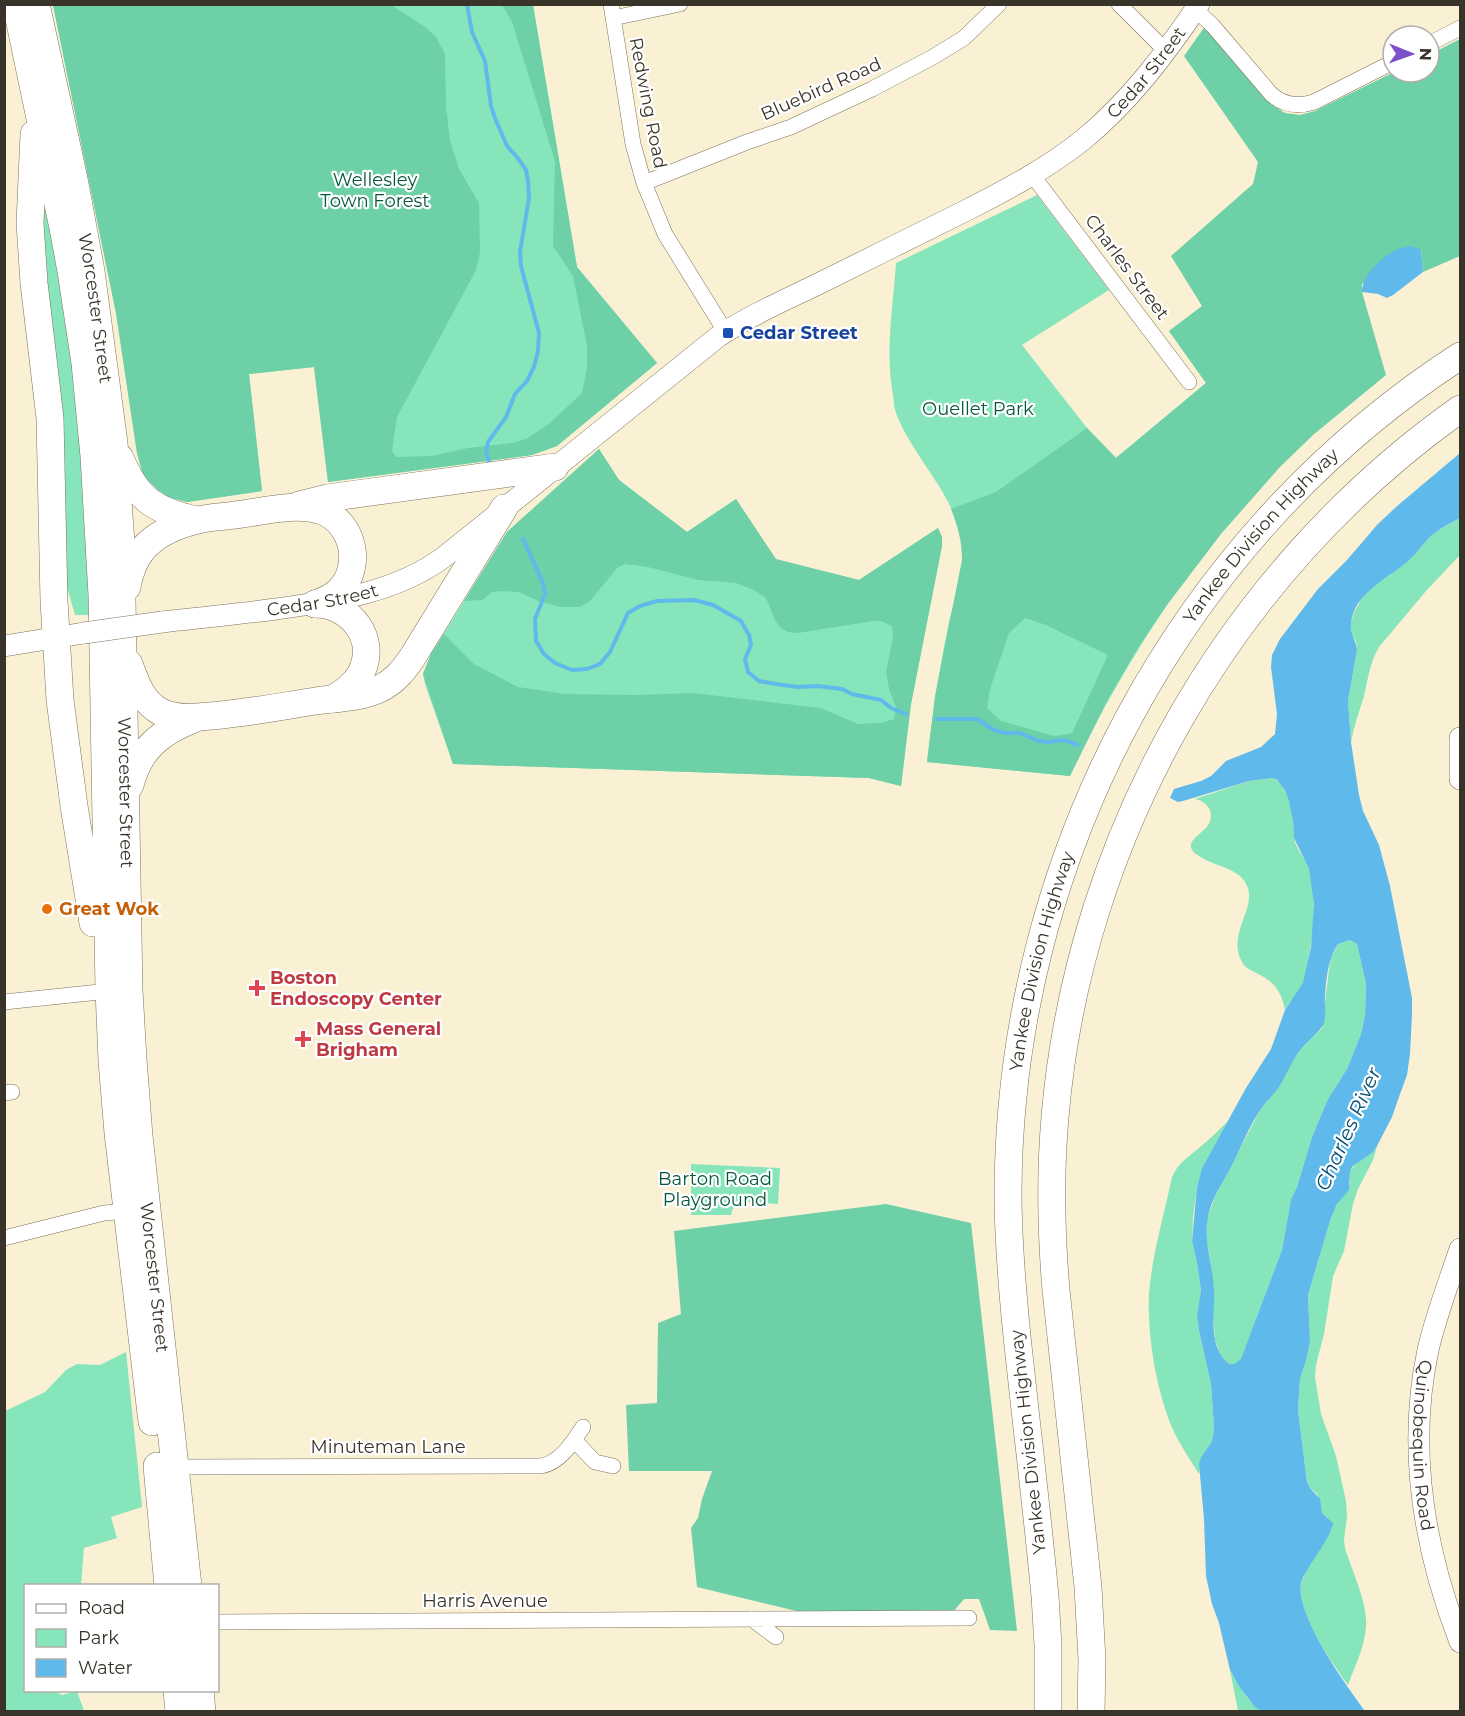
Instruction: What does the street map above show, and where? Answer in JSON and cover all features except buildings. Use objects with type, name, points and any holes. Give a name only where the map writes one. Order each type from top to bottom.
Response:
[{"type":"highway","name":"Worcester Street","points":[[16,4],[71,272],[85,363],[94,456],[101,583],[109,991],[113,1073],[168,1584]]},
{"type":"highway","name":"Worcester Street","points":[[36,4],[74,179],[91,271],[114,443],[119,518],[129,990],[134,1070],[188,1584]]},
{"type":"highway","points":[[34,89],[30,222],[34,283],[50,418],[54,601],[63,723],[97,952],[109,991]]},
{"type":"highway","name":"Yankee Division Highway","points":[[1048,1712],[1045,1596],[1012,1290],[1008,1190],[1011,1122],[1017,1063],[1036,964],[1055,892],[1080,820],[1111,751],[1155,670],[1201,600],[1249,542],[1323,465],[1395,403],[1461,356]]},
{"type":"highway","name":"Yankee Division Highway","points":[[1091,1712],[1092,1660],[1088,1587],[1056,1290],[1052,1191],[1060,1069],[1068,1021],[1085,948],[1115,856],[1144,788],[1181,715],[1230,639],[1290,563],[1341,508],[1401,454],[1461,409]]},
{"type":"highway","points":[[114,443],[129,478],[141,495],[163,510],[196,520]]},
{"type":"highway","points":[[291,508],[327,498],[555,466]]},
{"type":"highway","points":[[122,615],[135,560],[140,552],[158,536],[196,520],[291,508],[312,508],[326,513],[340,523],[351,542],[353,561],[345,584],[331,598],[315,604]]},
{"type":"highway","points":[[123,646],[138,689],[152,706],[170,715],[197,717],[333,699],[381,688],[389,684],[404,669],[421,646],[504,508]]},
{"type":"highway","points":[[315,604],[333,606],[349,615],[360,629],[365,646],[366,656],[361,673],[348,689],[333,699]]},
{"type":"highway","points":[[126,805],[133,773],[143,753],[158,738],[174,727],[197,717]]},
{"type":"highway","points":[[177,1692],[179,1712]]},
{"type":"highway","points":[[200,1692],[202,1712]]},
{"type":"main road","name":"Cedar Street","points":[[4,646],[162,622],[315,604],[374,592],[409,578],[437,562],[725,332],[768,308],[1033,176],[1084,139],[1134,91],[1198,7]]},
{"type":"main road","points":[[1461,738],[1461,779]]},
{"type":"main road","name":"Quinobequin Road","points":[[1461,1249],[1440,1307],[1429,1348],[1421,1399],[1418,1450],[1420,1485],[1428,1537],[1440,1584],[1461,1642]]},
{"type":"street","points":[[612,11],[680,4]]},
{"type":"street","name":"Bluebird Road","points":[[644,183],[791,127],[872,89],[964,38],[999,4]]},
{"type":"street","points":[[1119,4],[1166,51]]},
{"type":"street","points":[[1198,7],[1271,94],[1282,102],[1300,105],[1314,102],[1381,68]]},
{"type":"street","name":"Redwing Road","points":[[612,11],[633,144],[644,183],[665,234],[725,332]]},
{"type":"street","points":[[1441,38],[1461,28]]},
{"type":"street","name":"Charles Street","points":[[1033,176],[1189,382]]},
{"type":"street","points":[[4,1002],[109,991]]},
{"type":"street","points":[[4,1238],[104,1213],[127,1211]]},
{"type":"street","name":"Minuteman Lane","points":[[176,1467],[541,1466],[551,1463],[574,1440],[583,1427]]},
{"type":"street","points":[[574,1440],[595,1462],[613,1466]]},
{"type":"street","name":"Harris Avenue","points":[[219,1623],[969,1618]]},
{"type":"street","points":[[752,1619],[776,1637]]},
{"type":"green space","name":"Wellesley Town Forest","points":[[53,5],[533,5],[577,267],[657,363],[557,446],[532,455],[328,482],[314,367],[249,374],[262,491],[187,502],[158,490],[137,453],[116,313]]},
{"type":"green space","name":"Wellesley Town Forest","points":[[53,5],[391,5],[424,26],[436,37],[445,54],[446,107],[450,140],[459,169],[479,203],[480,252],[476,270],[397,417],[392,451],[396,457],[432,456],[526,439],[549,424],[582,393],[587,368],[587,346],[573,276],[553,246],[555,161],[512,22],[502,5],[533,5],[577,267],[657,363],[557,446],[532,455],[328,482],[314,367],[249,374],[262,491],[187,502],[170,498],[143,476],[137,453],[116,313]]},
{"type":"green space","points":[[1206,25],[1274,106],[1285,113],[1300,115],[1315,111],[1381,78],[1381,84],[1441,84],[1441,49],[1460,39],[1460,256],[1423,272],[1421,250],[1362,284],[1362,292],[1386,375],[1313,435],[1280,467],[1221,534],[1139,646],[1107,701],[1070,776],[927,762],[935,696],[962,560],[959,534],[951,509],[996,492],[1087,428],[1116,458],[1206,383],[1169,331],[1202,306],[1171,256],[1253,184],[1258,162],[1184,56]],"holes":[[[1025,618],[1046,625],[1108,655],[1072,733],[1054,736],[1001,721],[987,708],[990,689],[1009,633]]]},
{"type":"green space","points":[[41,184],[61,286],[77,404],[92,615],[75,615],[67,587],[45,279]]},
{"type":"green space","name":"Ouellet Park","points":[[1037,195],[1109,290],[1022,345],[1087,428],[1116,458],[1206,383],[1169,331],[1256,266],[1167,605],[1115,689],[1070,776],[927,762],[941,664],[962,564],[962,542],[958,525],[943,492],[912,445],[896,413],[890,362],[890,329],[896,263]]},
{"type":"green space","points":[[599,449],[619,480],[687,532],[736,499],[776,560],[859,580],[938,528],[942,537],[942,546],[911,704],[901,786],[869,778],[453,764],[423,674],[431,654],[507,532]]},
{"type":"green space","points":[[599,449],[619,480],[687,532],[736,499],[776,559],[859,580],[938,528],[942,537],[942,546],[911,704],[901,786],[869,778],[453,764],[423,674],[431,654],[444,634],[474,664],[518,687],[565,694],[692,693],[821,708],[858,724],[881,723],[894,719],[896,707],[886,672],[893,637],[892,626],[881,621],[798,633],[788,632],[781,628],[775,620],[766,598],[754,590],[736,583],[698,580],[648,567],[625,564],[618,567],[590,601],[580,607],[561,607],[538,601],[519,592],[503,591],[492,592],[482,600],[464,601],[507,532]]},
{"type":"green space","points":[[1460,518],[1460,555],[1426,591],[1376,653],[1351,742],[1348,701],[1357,650],[1350,625],[1354,613],[1362,598],[1373,585],[1390,575],[1434,533]]},
{"type":"green space","points":[[1272,778],[1284,788],[1290,803],[1295,840],[1309,869],[1314,903],[1312,938],[1305,979],[1285,1010],[1280,994],[1274,985],[1250,970],[1242,962],[1238,950],[1238,938],[1248,906],[1247,886],[1240,876],[1204,859],[1191,847],[1194,839],[1208,825],[1211,816],[1209,808],[1203,802],[1195,799],[1249,781]]},
{"type":"green space","points":[[1350,940],[1357,944],[1366,984],[1365,1015],[1361,1034],[1347,1069],[1328,1099],[1312,1137],[1297,1187],[1291,1199],[1282,1250],[1241,1360],[1232,1365],[1220,1354],[1215,1339],[1214,1291],[1206,1239],[1207,1219],[1215,1197],[1259,1112],[1278,1088],[1302,1048],[1322,1028],[1331,958],[1338,944]]},
{"type":"green space","points":[[1228,1121],[1202,1168],[1193,1218],[1192,1241],[1201,1290],[1197,1315],[1211,1384],[1214,1427],[1211,1443],[1201,1457],[1199,1474],[1175,1434],[1158,1384],[1150,1329],[1149,1294],[1155,1250],[1172,1177],[1183,1161]]},
{"type":"green space","points":[[1377,1146],[1373,1160],[1358,1189],[1344,1251],[1333,1276],[1315,1377],[1321,1414],[1336,1456],[1346,1501],[1345,1548],[1366,1617],[1364,1641],[1348,1685],[1316,1635],[1303,1606],[1302,1581],[1311,1561],[1332,1529],[1328,1518],[1322,1513],[1317,1494],[1307,1482],[1298,1410],[1300,1379],[1310,1342],[1308,1295],[1331,1218],[1350,1184],[1350,1171],[1359,1160],[1373,1152]]},
{"type":"green space","name":"Barton Road Playground","points":[[691,1164],[780,1168],[778,1204],[735,1201],[731,1215],[691,1215]]},
{"type":"green space","points":[[886,1204],[971,1223],[1017,1631],[990,1630],[979,1599],[964,1599],[954,1611],[805,1613],[697,1587],[691,1528],[698,1518],[712,1471],[629,1471],[626,1405],[657,1403],[658,1323],[681,1314],[674,1231]]},
{"type":"green space","points":[[126,1352],[142,1507],[111,1517],[117,1538],[84,1548],[81,1584],[24,1584],[24,1692],[56,1692],[62,1695],[77,1692],[84,1711],[5,1711],[5,1411],[45,1392],[66,1370],[77,1364],[100,1365]]},
{"type":"green space","points":[[1230,1670],[1247,1698],[1261,1711],[1238,1711]]},
{"type":"water","points":[[1411,246],[1421,250],[1423,272],[1387,298],[1362,292],[1365,279],[1379,262],[1396,250]]},
{"type":"water","name":"Charles River","points":[[1460,453],[1460,518],[1432,535],[1410,559],[1366,594],[1354,612],[1351,626],[1357,650],[1348,701],[1351,742],[1363,811],[1379,845],[1390,886],[1412,998],[1410,1054],[1407,1075],[1392,1117],[1373,1152],[1353,1166],[1350,1171],[1349,1190],[1337,1204],[1331,1218],[1308,1295],[1310,1342],[1300,1379],[1298,1410],[1307,1482],[1320,1499],[1322,1513],[1333,1523],[1329,1535],[1302,1580],[1301,1593],[1312,1628],[1365,1711],[1261,1711],[1240,1688],[1230,1670],[1206,1576],[1199,1464],[1211,1443],[1214,1427],[1211,1384],[1197,1315],[1201,1290],[1192,1241],[1197,1187],[1202,1168],[1246,1088],[1271,1049],[1285,1010],[1303,983],[1311,947],[1314,904],[1309,869],[1294,838],[1289,801],[1285,790],[1277,780],[1272,778],[1249,781],[1178,802],[1170,798],[1174,789],[1211,776],[1226,761],[1261,747],[1275,734],[1277,714],[1271,667],[1272,655],[1280,639],[1318,589],[1396,507]],"holes":[[[1350,940],[1357,944],[1366,984],[1365,1015],[1361,1034],[1347,1069],[1328,1099],[1312,1137],[1297,1187],[1291,1199],[1282,1250],[1241,1359],[1230,1364],[1220,1354],[1215,1337],[1214,1291],[1207,1238],[1211,1206],[1255,1118],[1279,1087],[1298,1053],[1323,1025],[1327,976],[1338,944]]]},
{"type":"waterway","points":[[467,4],[472,32],[485,61],[491,106],[495,118],[507,146],[526,170],[529,198],[520,252],[521,266],[539,333],[534,367],[527,381],[515,394],[506,417],[488,442],[486,451],[489,462]]},
{"type":"waterway","points":[[523,539],[543,583],[545,594],[535,619],[536,641],[544,654],[555,663],[572,670],[587,669],[600,664],[610,652],[628,613],[640,606],[657,601],[694,600],[713,605],[741,621],[749,635],[751,645],[745,659],[748,672],[759,681],[797,687],[818,686],[842,689],[852,694],[881,700],[891,708],[906,714]]},
{"type":"waterway","points":[[937,719],[977,719],[994,730],[1005,733],[1020,733],[1039,741],[1064,740],[1078,745]]},
{"type":"place","name":"Cedar Street","points":[[728,333]]},
{"type":"place","name":"Great Wok","points":[[47,909]]},
{"type":"place","name":"Boston Endoscopy Center","points":[[257,988]]},
{"type":"place","name":"Mass General Brigham","points":[[303,1039]]}]
